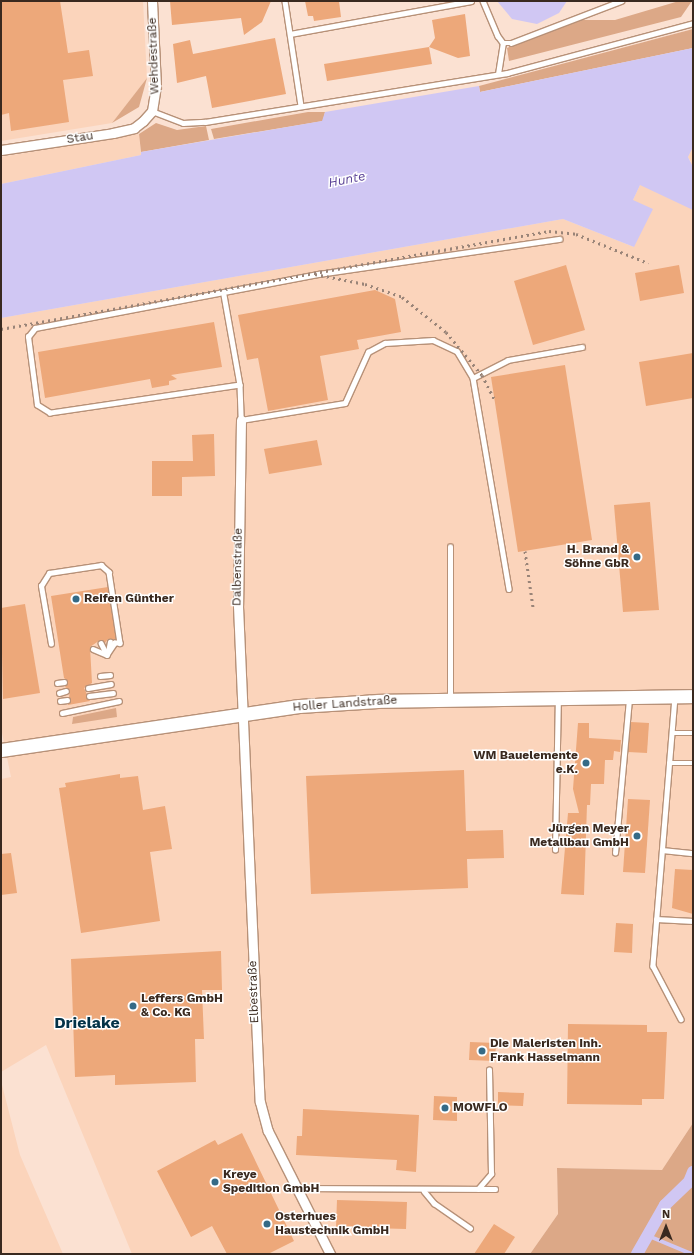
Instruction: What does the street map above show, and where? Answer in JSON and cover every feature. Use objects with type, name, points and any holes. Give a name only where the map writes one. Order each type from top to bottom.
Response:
[{"type":"main road","name":"Holler Landstraße","points":[[1,750],[243,713],[354,702],[558,697],[693,696]]},
{"type":"street","name":"Wehdestraße","points":[[152,1],[156,86],[152,111]]},
{"type":"street","name":"Stau","points":[[1,150],[134,128],[152,111]]},
{"type":"street","name":"Dalbenstraße","points":[[241,420],[238,606],[243,713]]},
{"type":"street","name":"Elbestraße","points":[[243,713],[260,1102],[268,1131],[330,1254]]},
{"type":"lane","points":[[285,1],[301,106]]},
{"type":"lane","points":[[290,34],[471,1]]},
{"type":"lane","points":[[483,1],[503,42],[498,74]]},
{"type":"lane","points":[[503,42],[511,43],[621,1]]},
{"type":"lane","points":[[152,111],[190,123],[498,74],[693,23]]},
{"type":"lane","points":[[240,385],[50,413],[37,405],[28,336],[35,328],[224,295],[319,274],[559,239]]},
{"type":"lane","points":[[224,295],[240,385],[241,420],[344,403],[368,352],[385,343],[433,340],[457,351],[473,378],[509,590]]},
{"type":"lane","points":[[473,378],[508,360],[582,347]]},
{"type":"lane","points":[[450,547],[450,699]]},
{"type":"lane","points":[[51,644],[41,586],[49,573],[101,565],[109,572],[120,643],[115,644],[107,656]]},
{"type":"lane","points":[[107,656],[110,642]]},
{"type":"lane","points":[[101,644],[107,656]]},
{"type":"lane","points":[[93,649],[107,656]]},
{"type":"lane","points":[[100,676],[110,675]]},
{"type":"lane","points":[[57,683],[64,682]]},
{"type":"lane","points":[[88,688],[111,684]]},
{"type":"lane","points":[[59,693],[66,691]]},
{"type":"lane","points":[[89,696],[113,693]]},
{"type":"lane","points":[[615,853],[629,696]]},
{"type":"lane","points":[[676,696],[669,763],[653,966],[681,1019]]},
{"type":"lane","points":[[555,850],[558,697]]},
{"type":"lane","points":[[60,701],[67,700]]},
{"type":"lane","points":[[62,713],[119,701]]},
{"type":"lane","points":[[672,733],[693,733]]},
{"type":"lane","points":[[669,763],[693,763]]},
{"type":"lane","points":[[662,850],[693,853]]},
{"type":"lane","points":[[656,919],[693,922]]},
{"type":"lane","points":[[478,1189],[491,1174],[489,1070]]},
{"type":"lane","points":[[297,1188],[424,1191],[495,1189]]},
{"type":"lane","points":[[424,1191],[434,1203],[470,1228]]},
{"type":"shaded area","points":[[1,1],[143,1],[147,78],[112,123],[1,141]]},
{"type":"shaded area","points":[[679,1],[692,1],[681,17],[509,61],[507,48],[579,20],[615,20]]},
{"type":"shaded area","points":[[693,29],[693,48],[480,92],[479,86]]},
{"type":"shaded area","points":[[147,78],[139,107],[112,123]]},
{"type":"shaded area","points":[[308,112],[325,112],[323,121],[214,139],[211,129]]},
{"type":"shaded area","points":[[156,123],[177,130],[206,126],[209,140],[141,152],[139,134]]},
{"type":"shaded area","points":[[139,134],[141,155],[1,184],[1,157]]},
{"type":"shaded area","points":[[693,147],[693,1123],[662,1170],[557,1168],[558,1214],[530,1254],[132,1254],[46,1045],[1,1072],[1,779],[11,777],[1,728],[1,318],[563,219],[634,247],[633,200],[640,185],[691,162],[688,157]],"holes":[[[92,714],[72,724],[73,717]]]},
{"type":"shaded area","points":[[116,708],[117,717],[72,724],[73,717]]},
{"type":"shaded area","points":[[1,1081],[20,1155],[63,1254],[1,1254]]},
{"type":"shaded area","points":[[693,1123],[693,1254],[530,1254],[558,1214],[557,1168],[662,1170]]},
{"type":"water","points":[[497,1],[567,1],[559,13],[537,24],[512,19]]},
{"type":"water","name":"Hunte","points":[[693,48],[693,147],[688,157],[693,167],[693,210],[640,185],[633,200],[653,209],[634,247],[563,219],[1,318],[1,184],[141,155],[141,152],[322,121],[325,112],[479,86],[480,92]]},
{"type":"building","points":[[1,1],[60,1],[68,53],[89,50],[93,76],[63,80],[69,122],[11,131],[9,113],[1,115]]},
{"type":"building","points":[[170,1],[271,1],[262,22],[244,35],[241,18],[172,25]]},
{"type":"building","points":[[305,1],[339,1],[341,17],[314,21],[313,16],[308,16]]},
{"type":"building","points":[[465,14],[470,56],[458,58],[429,47],[435,38],[432,20]]},
{"type":"building","points":[[275,38],[286,94],[212,108],[206,76],[177,83],[173,44],[190,40],[193,54]]},
{"type":"building","points":[[429,47],[432,64],[327,81],[324,64]]},
{"type":"building","points":[[566,265],[585,330],[533,345],[514,281]]},
{"type":"building","points":[[679,265],[684,293],[640,301],[635,273]]},
{"type":"building","points":[[375,290],[395,299],[401,332],[357,340],[359,349],[320,356],[328,400],[268,411],[258,358],[247,360],[238,315]]},
{"type":"building","points":[[214,322],[222,367],[171,375],[177,379],[169,381],[169,385],[152,388],[150,379],[45,398],[38,352]]},
{"type":"building","points":[[693,353],[693,398],[646,406],[639,362]]},
{"type":"building","points":[[565,365],[592,540],[518,552],[491,377]]},
{"type":"building","points":[[214,434],[215,476],[182,477],[182,496],[152,496],[152,461],[193,461],[192,435]]},
{"type":"building","points":[[317,440],[322,465],[269,474],[264,449]]},
{"type":"building","name":"H. Brand & Söhne GbR","points":[[650,502],[659,610],[623,612],[614,505]]},
{"type":"building","points":[[108,587],[116,639],[108,639],[105,643],[100,640],[90,647],[92,683],[84,688],[90,701],[68,705],[70,690],[65,687],[68,681],[64,678],[51,596]]},
{"type":"building","points":[[25,604],[40,693],[3,699],[1,608]]},
{"type":"building","points":[[631,722],[649,723],[647,753],[628,752]]},
{"type":"building","points":[[578,723],[589,723],[589,738],[621,740],[620,752],[614,751],[613,760],[605,760],[604,784],[591,784],[590,805],[587,805],[584,895],[561,894],[568,813],[579,813],[573,789]]},
{"type":"building","points":[[464,770],[466,831],[503,830],[504,858],[467,859],[468,888],[311,894],[306,776]]},
{"type":"building","points":[[120,774],[120,778],[138,776],[143,810],[165,806],[172,849],[150,852],[160,921],[81,933],[59,788],[66,787],[65,783]]},
{"type":"building","name":"Jürgen Meyer Metallbau GmbH","points":[[628,799],[650,800],[645,873],[623,872]]},
{"type":"building","points":[[11,853],[17,893],[1,895],[1,854]]},
{"type":"building","points":[[675,869],[693,870],[693,914],[672,908]]},
{"type":"building","points":[[616,923],[633,924],[632,953],[614,952]]},
{"type":"building","name":"Leffers GmbH & Co. KG","points":[[221,951],[222,990],[202,990],[204,1039],[195,1039],[196,1082],[115,1085],[115,1075],[75,1077],[71,959]]},
{"type":"building","points":[[568,1024],[647,1025],[647,1032],[667,1032],[664,1099],[642,1099],[642,1105],[567,1104]]},
{"type":"building","name":"Die Maleristen Inh. Frank Hasselmann","points":[[470,1042],[496,1043],[495,1061],[469,1060]]},
{"type":"building","points":[[498,1092],[524,1093],[523,1106],[498,1105]]},
{"type":"building","name":"MOWFLO","points":[[434,1096],[457,1097],[457,1121],[433,1120]]},
{"type":"building","points":[[303,1109],[419,1115],[416,1172],[396,1170],[397,1160],[296,1155],[297,1136],[302,1136]]},
{"type":"building","name":"Kreye Spedition GmbH","points":[[242,1133],[294,1241],[268,1254],[227,1254],[212,1226],[191,1237],[157,1171],[215,1140],[218,1145]]},
{"type":"building","points":[[337,1200],[407,1202],[406,1229],[336,1227]]},
{"type":"building","points":[[494,1224],[515,1237],[504,1254],[474,1254]]},
{"type":"waterway","points":[[637,1254],[665,1205],[689,1182],[693,1172]]},
{"type":"waterway","points":[[649,1236],[692,1254]]},
{"type":"railway","points":[[1,329],[549,231],[576,234],[648,263]]},
{"type":"railway","points":[[315,274],[365,284],[402,297],[446,332],[482,375],[494,399]]},
{"type":"railway","points":[[525,551],[533,607]]},
{"type":"place","name":"H. Brand & Söhne GbR","points":[[637,557]]},
{"type":"place","name":"Reifen Günther","points":[[76,599]]},
{"type":"place","name":"WM Bauelemente e.K.","points":[[586,763]]},
{"type":"place","name":"Jürgen Meyer Metallbau GmbH","points":[[637,836]]},
{"type":"place","name":"Leffers GmbH & Co. KG","points":[[133,1006]]},
{"type":"place","name":"Die Maleristen Inh. Frank Hasselmann","points":[[482,1051]]},
{"type":"place","name":"MOWFLO","points":[[445,1108]]},
{"type":"place","name":"Kreye Spedition GmbH","points":[[215,1182]]},
{"type":"place","name":"Osterhues Haustechnik GmbH","points":[[267,1224]]},
{"type":"district","name":"Drielake","points":[[87,1023]]}]
